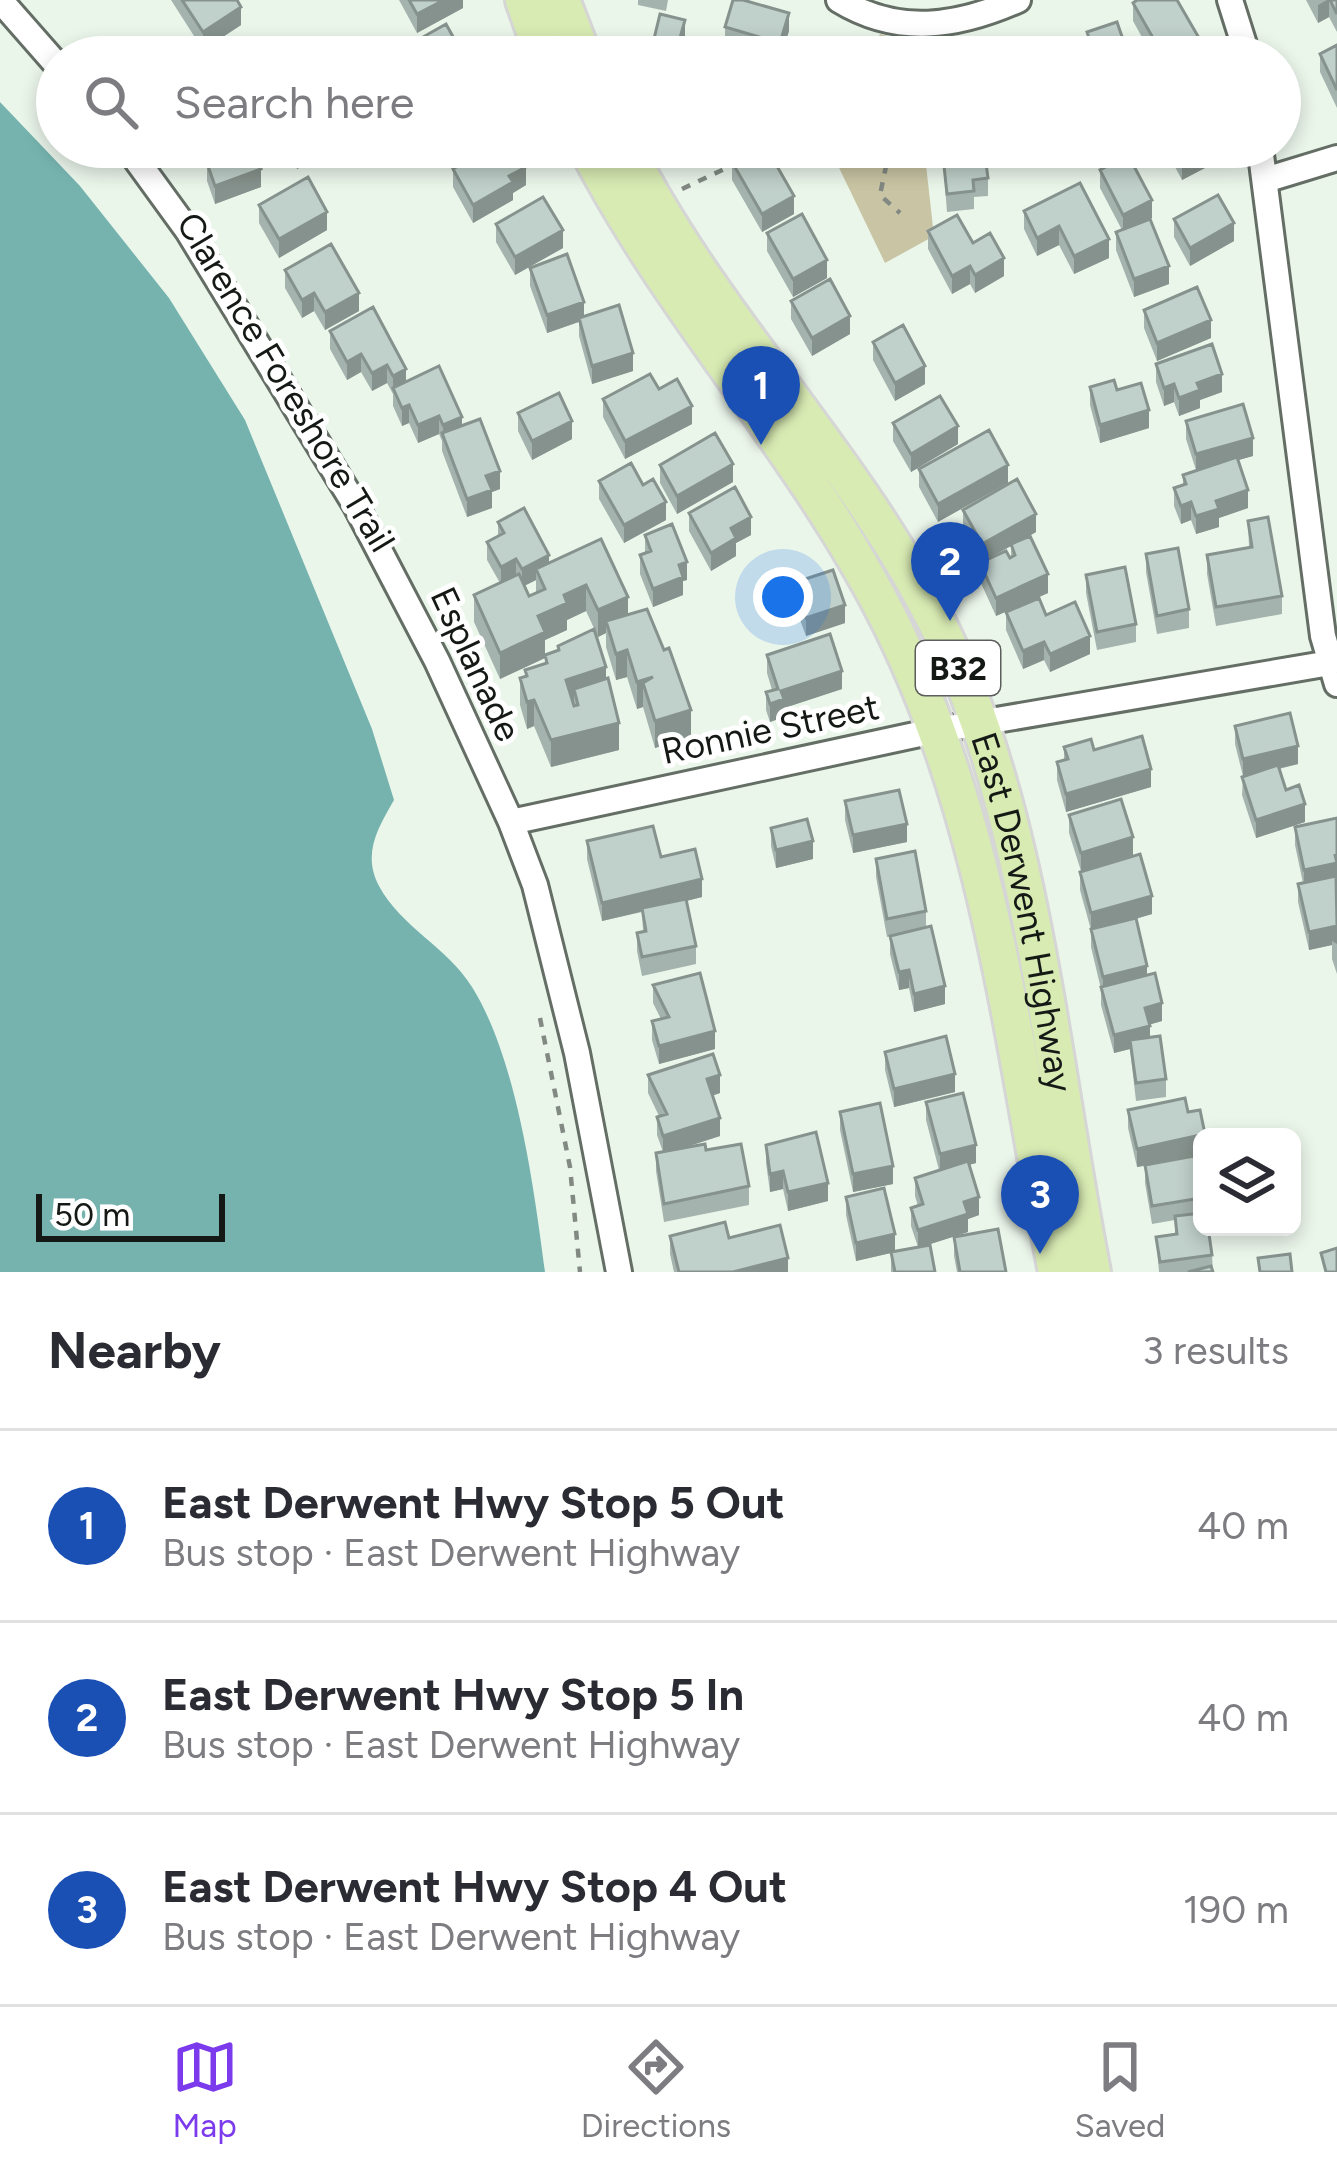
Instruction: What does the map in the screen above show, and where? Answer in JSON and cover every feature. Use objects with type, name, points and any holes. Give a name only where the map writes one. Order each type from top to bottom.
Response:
[{"type":"main road","points":[[524,0],[537,36]]},
{"type":"main road","points":[[561,0],[575,36]]},
{"type":"main road","name":"East Derwent Highway","points":[[599,168],[668,287],[854,555],[909,660],[938,730],[972,840],[1058,1272]]},
{"type":"main road","name":"East Derwent Highway","points":[[637,168],[855,487],[942,631],[981,725],[1011,838],[1092,1272]]},
{"type":"street","points":[[0,0],[36,41]]},
{"type":"street","points":[[839,0],[874,17],[927,26],[982,16],[1018,0]]},
{"type":"street","points":[[1230,0],[1241,36]]},
{"type":"street","points":[[1265,180],[1337,158]]},
{"type":"street","name":"Esplanade","points":[[142,168],[188,231],[356,506],[428,642],[511,822],[535,885],[572,1032],[619,1272]]},
{"type":"street","points":[[1263,168],[1334,673]]},
{"type":"street","name":"Ronnie Street","points":[[511,822],[938,730],[1334,673]]},
{"type":"path","points":[[655,201],[726,168]]},
{"type":"path","points":[[886,168],[880,195],[899,213]]},
{"type":"path","points":[[537,1002],[570,1167],[580,1272]]},
{"type":"shaded area","points":[[839,168],[926,168],[934,236],[885,263]]},
{"type":"water","points":[[0,102],[36,140],[36,168],[63,168],[169,298],[245,420],[372,729],[394,800],[374,842],[374,874],[399,913],[462,973],[488,1016],[501,1050],[521,1125],[545,1272],[0,1272]]},
{"type":"building","points":[[182,0],[237,0],[241,7],[203,32]]},
{"type":"building","points":[[409,0],[444,0],[417,14]]},
{"type":"building","points":[[733,0],[789,13],[782,36],[756,36],[725,27]]},
{"type":"building","points":[[1177,0],[1198,36],[1152,36],[1133,3]]},
{"type":"building","points":[[660,14],[685,20],[681,36],[655,36]]},
{"type":"building","points":[[1117,22],[1122,36],[1088,36],[1087,32]]},
{"type":"building","points":[[446,24],[453,36],[425,36]]},
{"type":"building","points":[[1337,45],[1337,90],[1320,54]]},
{"type":"building","points":[[209,168],[261,169],[215,186]]},
{"type":"building","points":[[524,168],[509,176],[513,182],[473,205],[453,169]]},
{"type":"building","points":[[735,168],[778,168],[794,196],[762,214]]},
{"type":"building","points":[[944,168],[987,168],[988,178],[973,180],[974,191],[947,194]]},
{"type":"building","points":[[1135,168],[1152,200],[1123,215],[1100,170]]},
{"type":"building","points":[[308,177],[327,212],[279,239],[259,205]]},
{"type":"building","points":[[1080,183],[1109,239],[1074,256],[1059,226],[1037,238],[1024,211]]},
{"type":"building","points":[[1218,195],[1234,223],[1190,248],[1174,219]]},
{"type":"building","points":[[543,197],[563,230],[515,257],[496,224]]},
{"type":"building","points":[[802,214],[827,260],[793,279],[767,233]]},
{"type":"building","points":[[957,215],[973,243],[990,233],[1004,258],[975,275],[970,266],[952,276],[928,231]]},
{"type":"building","points":[[1150,219],[1169,266],[1134,279],[1116,232]]},
{"type":"building","points":[[331,244],[359,293],[325,312],[314,293],[302,300],[285,270]]},
{"type":"building","points":[[567,254],[584,302],[547,315],[530,268]]},
{"type":"building","points":[[830,279],[850,316],[812,338],[791,301]]},
{"type":"building","points":[[1197,287],[1211,320],[1157,343],[1144,310]]},
{"type":"building","points":[[619,305],[633,353],[592,366],[579,318]]},
{"type":"building","points":[[373,307],[406,369],[393,376],[387,365],[372,373],[361,354],[347,362],[330,331]]},
{"type":"building","points":[[903,325],[925,366],[895,383],[873,342]]},
{"type":"building","points":[[1212,344],[1222,374],[1197,383],[1200,390],[1179,398],[1174,384],[1164,388],[1156,364]]},
{"type":"building","points":[[439,366],[462,417],[443,425],[439,416],[418,425],[409,405],[402,408],[393,388]]},
{"type":"building","points":[[650,374],[659,389],[677,379],[692,406],[625,441],[603,399]]},
{"type":"building","points":[[1114,380],[1117,390],[1141,383],[1149,410],[1100,425],[1090,387]]},
{"type":"building","points":[[559,393],[572,421],[532,441],[518,413]]},
{"type":"building","points":[[940,396],[958,426],[911,454],[893,423]]},
{"type":"building","points":[[1243,404],[1253,438],[1196,454],[1186,421]]},
{"type":"building","points":[[480,419],[500,471],[486,476],[492,490],[467,499],[442,433]]},
{"type":"building","points":[[989,430],[1008,465],[938,504],[919,469]]},
{"type":"building","points":[[715,433],[733,464],[677,496],[660,465]]},
{"type":"building","points":[[1237,457],[1248,490],[1216,501],[1219,509],[1196,516],[1191,502],[1181,506],[1174,488],[1186,484],[1183,475]]},
{"type":"building","points":[[631,463],[643,485],[653,479],[666,502],[624,525],[599,481]]},
{"type":"building","points":[[1017,479],[1036,514],[982,544],[963,510]]},
{"type":"building","points":[[735,487],[751,517],[731,528],[736,538],[711,553],[689,513]]},
{"type":"building","points":[[524,508],[549,555],[522,569],[516,559],[501,567],[487,542],[504,533],[498,522]]},
{"type":"building","points":[[1268,517],[1282,596],[1216,607],[1207,555],[1252,547],[1248,521]]},
{"type":"building","points":[[672,524],[687,562],[679,565],[683,577],[653,589],[640,555],[651,551],[645,535]]},
{"type":"building","points":[[1030,536],[1048,574],[996,598],[980,563],[1006,551],[1010,558],[1015,555],[1011,544]]},
{"type":"building","points":[[601,539],[628,597],[598,610],[586,585],[564,595],[567,603],[538,616],[545,632],[500,653],[474,595],[519,574],[529,596],[545,589],[536,569]]},
{"type":"building","points":[[1178,548],[1189,609],[1157,616],[1146,554]]},
{"type":"building","points":[[1125,567],[1136,624],[1097,632],[1086,575]]},
{"type":"building","points":[[833,570],[845,605],[806,618],[793,583]]},
{"type":"building","points":[[1039,598],[1046,615],[1075,602],[1090,636],[1050,654],[1044,642],[1023,651],[1006,612]]},
{"type":"building","points":[[647,609],[664,650],[669,648],[691,710],[655,721],[643,683],[653,677],[637,682],[627,650],[616,654],[606,621]]},
{"type":"building","points":[[594,629],[606,667],[566,680],[574,706],[578,705],[574,689],[608,678],[619,723],[551,740],[534,700],[527,702],[520,678],[527,676],[525,670],[547,663],[545,655],[559,650],[558,646]]},
{"type":"building","points":[[830,634],[842,671],[781,691],[784,699],[770,704],[766,692],[778,689],[767,655]]},
{"type":"building","points":[[1290,713],[1298,746],[1243,759],[1235,726]]},
{"type":"building","points":[[1142,736],[1151,769],[1066,794],[1057,762],[1068,759],[1064,747],[1091,739],[1094,750]]},
{"type":"building","points":[[1278,765],[1286,790],[1299,785],[1305,804],[1256,820],[1242,777]]},
{"type":"building","points":[[899,790],[907,824],[853,835],[845,801]]},
{"type":"building","points":[[1121,799],[1133,837],[1081,853],[1069,815]]},
{"type":"building","points":[[1337,818],[1337,863],[1304,870],[1295,827]]},
{"type":"building","points":[[807,819],[813,841],[776,850],[771,828]]},
{"type":"building","points":[[653,826],[661,857],[695,849],[702,879],[602,903],[587,841]]},
{"type":"building","points":[[915,851],[926,911],[887,919],[876,859]]},
{"type":"building","points":[[1140,854],[1152,896],[1091,913],[1080,872]]},
{"type":"building","points":[[1336,876],[1337,926],[1309,932],[1298,884]]},
{"type":"building","points":[[686,899],[696,946],[642,957],[637,933],[646,931],[642,908]]},
{"type":"building","points":[[1136,918],[1147,966],[1103,977],[1091,929]]},
{"type":"building","points":[[931,926],[945,986],[914,994],[909,970],[899,972],[890,936]]},
{"type":"building","points":[[700,973],[715,1031],[659,1046],[652,1021],[669,1017],[653,985]]},
{"type":"building","points":[[1155,973],[1162,1003],[1145,1008],[1150,1026],[1114,1035],[1101,987]]},
{"type":"building","points":[[946,1036],[955,1074],[894,1089],[885,1052]]},
{"type":"building","points":[[1160,1036],[1166,1079],[1136,1083],[1130,1040]]},
{"type":"building","points":[[713,1054],[720,1075],[707,1079],[720,1118],[663,1136],[657,1117],[667,1114],[648,1075]]},
{"type":"building","points":[[963,1093],[976,1145],[940,1154],[926,1102]]},
{"type":"building","points":[[1185,1098],[1188,1112],[1200,1110],[1204,1128],[1193,1128],[1193,1137],[1137,1149],[1128,1110]]},
{"type":"building","points":[[880,1103],[893,1166],[853,1174],[840,1112]]},
{"type":"building","points":[[816,1132],[828,1183],[788,1192],[783,1171],[770,1174],[766,1145]]},
{"type":"building","points":[[705,1144],[706,1150],[741,1144],[749,1186],[664,1204],[656,1153]]},
{"type":"building","points":[[1193,1156],[1193,1199],[1152,1206],[1145,1165]]},
{"type":"building","points":[[968,1161],[979,1197],[964,1202],[968,1214],[918,1230],[911,1208],[923,1204],[915,1178]]},
{"type":"building","points":[[884,1188],[895,1234],[856,1243],[846,1197]]},
{"type":"building","points":[[1193,1214],[1193,1236],[1209,1236],[1212,1255],[1160,1262],[1156,1237],[1177,1234],[1175,1216]]},
{"type":"building","points":[[725,1222],[729,1238],[780,1225],[788,1258],[733,1272],[679,1272],[670,1236]]},
{"type":"building","points":[[998,1229],[1006,1272],[960,1272],[954,1237]]},
{"type":"building","points":[[930,1245],[935,1272],[895,1272],[891,1252]]},
{"type":"building","points":[[1337,1248],[1337,1272],[1326,1272],[1321,1253]]},
{"type":"building","points":[[1290,1254],[1292,1272],[1260,1272],[1258,1258]]},
{"type":"place","name":"East Derwent Hwy Stop 5 Out","points":[[761,445]]},
{"type":"place","name":"East Derwent Hwy Stop 5 In","points":[[950,621]]},
{"type":"place","name":"East Derwent Hwy Stop 4 Out","points":[[1040,1254]]}]
